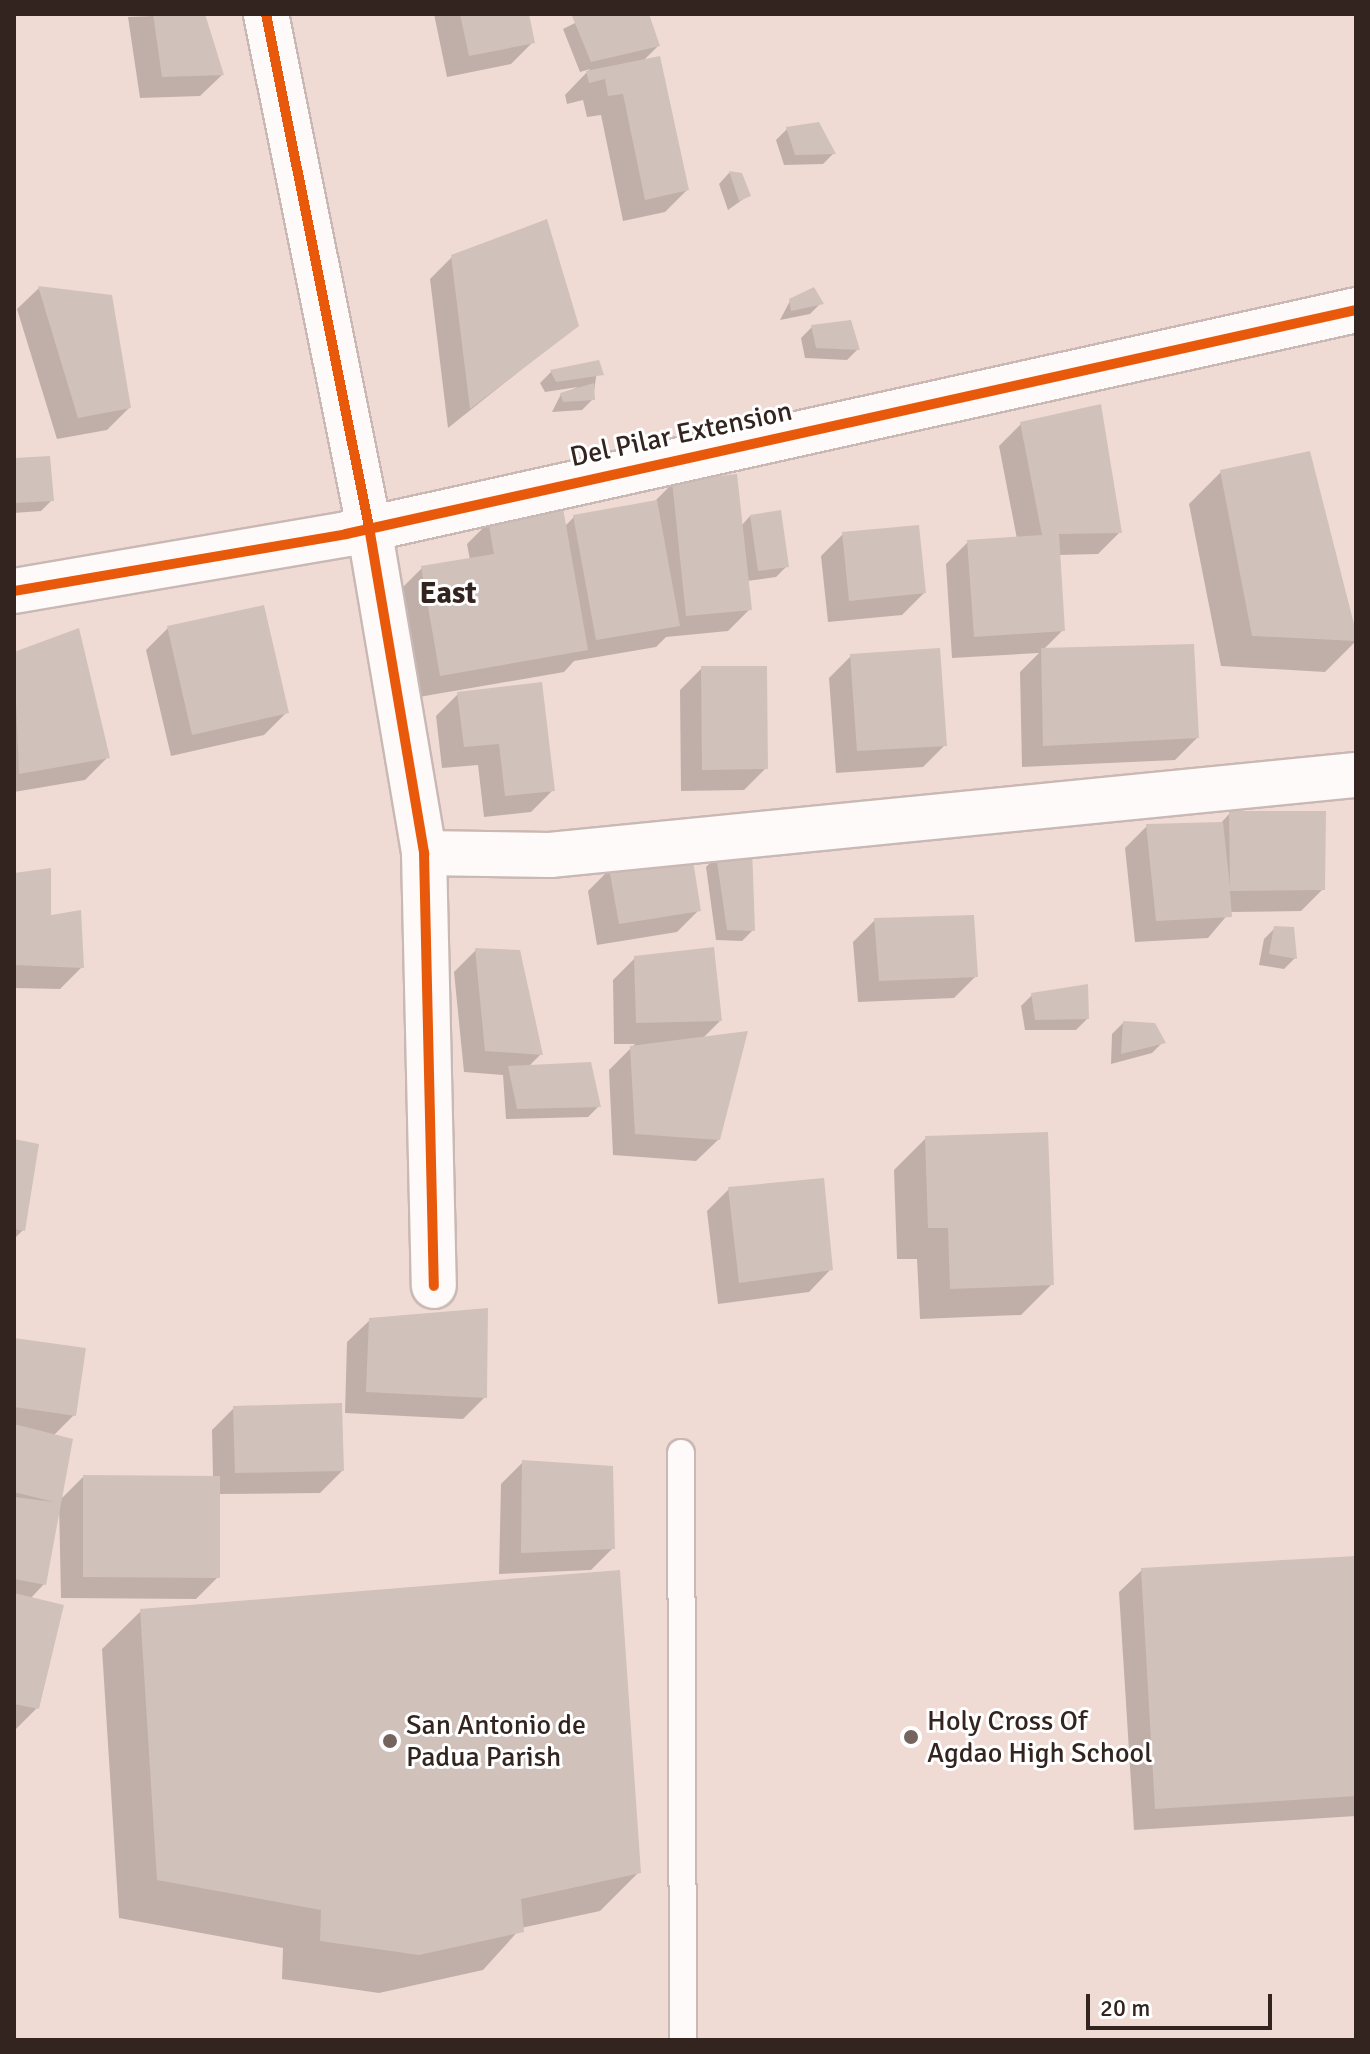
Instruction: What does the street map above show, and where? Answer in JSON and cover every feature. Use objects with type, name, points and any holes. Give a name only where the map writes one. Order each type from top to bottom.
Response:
[{"type":"street","points":[[266,14],[369,527],[424,853],[434,1286]]},
{"type":"street","name":"Del Pilar Extension","points":[[14,591],[369,527],[1356,310]]},
{"type":"street","points":[[424,853],[550,855],[1356,775]]},
{"type":"lane","points":[[681,1453],[683,2040]]},
{"type":"building","points":[[153,14],[205,14],[224,75],[162,77]]},
{"type":"building","points":[[460,14],[529,14],[535,43],[469,56]]},
{"type":"building","points":[[649,14],[660,46],[591,62],[572,16]]},
{"type":"building","points":[[660,56],[689,190],[645,200],[623,94],[608,96],[605,79],[589,83],[586,71]]},
{"type":"building","points":[[819,122],[836,154],[795,155],[786,127]]},
{"type":"building","points":[[729,171],[742,173],[751,196],[739,201]]},
{"type":"building","points":[[547,219],[579,326],[470,409],[451,255]]},
{"type":"building","points":[[38,286],[112,295],[131,408],[78,418]]},
{"type":"building","points":[[814,287],[824,304],[791,311],[789,299]]},
{"type":"building","points":[[851,320],[860,350],[816,348],[811,325]]},
{"type":"building","points":[[599,360],[604,375],[556,382],[550,370]]},
{"type":"building","points":[[594,383],[595,400],[563,402],[560,393]]},
{"type":"building","points":[[1101,404],[1122,533],[1059,534],[1065,631],[974,637],[967,540],[1042,535],[1020,422]]},
{"type":"building","points":[[1310,451],[1356,641],[1252,636],[1220,470]]},
{"type":"building","points":[[50,456],[54,501],[14,503],[14,458]]},
{"type":"building","points":[[737,474],[752,610],[686,616],[672,481]]},
{"type":"building","points":[[657,500],[680,626],[596,640],[573,515]]},
{"type":"building","points":[[563,508],[588,650],[440,676],[421,566],[494,554],[488,520]]},
{"type":"building","points":[[781,510],[789,567],[758,571],[750,515]]},
{"type":"building","points":[[919,525],[926,593],[849,601],[842,532]]},
{"type":"building","points":[[264,605],[289,713],[192,735],[167,626]]},
{"type":"building","points":[[79,628],[110,758],[19,774],[14,652]]},
{"type":"building","points":[[1194,644],[1199,738],[1043,746],[1041,648]]},
{"type":"building","points":[[940,648],[947,746],[857,751],[850,654]]},
{"type":"building","points":[[701,666],[767,666],[768,769],[702,770]]},
{"type":"building","points":[[542,682],[555,791],[505,796],[499,744],[464,747],[457,692]]},
{"type":"building","points":[[1229,811],[1326,811],[1325,890],[1230,891],[1232,917],[1156,921],[1146,824],[1223,822],[1230,887]]},
{"type":"building","points":[[752,847],[755,931],[727,930],[716,855]]},
{"type":"building","points":[[692,854],[701,911],[619,924],[609,868]]},
{"type":"building","points":[[51,868],[51,915],[81,910],[84,968],[14,965],[14,873]]},
{"type":"building","points":[[974,915],[978,977],[879,981],[874,918]]},
{"type":"building","points":[[1274,926],[1294,927],[1297,959],[1269,954]]},
{"type":"building","points":[[714,947],[722,1021],[636,1023],[634,956]]},
{"type":"building","points":[[475,948],[520,950],[543,1055],[485,1051]]},
{"type":"building","points":[[1088,984],[1089,1019],[1035,1020],[1031,993]]},
{"type":"building","points":[[1123,1021],[1155,1023],[1166,1043],[1121,1054]]},
{"type":"building","points":[[748,1031],[720,1140],[635,1134],[630,1046]]},
{"type":"building","points":[[591,1062],[601,1107],[517,1109],[508,1066]]},
{"type":"building","points":[[1048,1132],[1054,1285],[950,1289],[948,1228],[928,1228],[925,1136]]},
{"type":"building","points":[[14,1139],[39,1144],[25,1231],[14,1229]]},
{"type":"building","points":[[824,1178],[833,1270],[739,1283],[728,1187]]},
{"type":"building","points":[[488,1308],[487,1398],[366,1392],[369,1318]]},
{"type":"building","points":[[14,1338],[86,1348],[76,1416],[14,1407]]},
{"type":"building","points":[[342,1403],[344,1471],[235,1473],[233,1406]]},
{"type":"building","points":[[14,1424],[73,1439],[46,1585],[14,1579],[14,1497],[54,1502],[14,1492]]},
{"type":"building","points":[[522,1460],[613,1466],[615,1549],[521,1553]]},
{"type":"building","points":[[83,1475],[220,1476],[220,1578],[83,1577]]},
{"type":"building","points":[[1356,1556],[1356,1796],[1155,1809],[1141,1568]]},
{"type":"building","name":"San Antonio de Padua Parish","points":[[620,1570],[641,1873],[521,1899],[524,1932],[419,1955],[320,1941],[321,1910],[157,1880],[140,1609]]},
{"type":"building","points":[[14,1593],[64,1605],[39,1709],[14,1704]]},
{"type":"cycle path","points":[[266,14],[369,527],[424,853],[434,1286]]},
{"type":"cycle path","points":[[14,591],[346,534],[1356,310]]},
{"type":"place","name":"Holy Cross Of Agdao High School","points":[[911,1737]]},
{"type":"place","name":"San Antonio de Padua Parish","points":[[390,1741]]},
{"type":"district","name":"East","points":[[448,594]]}]
